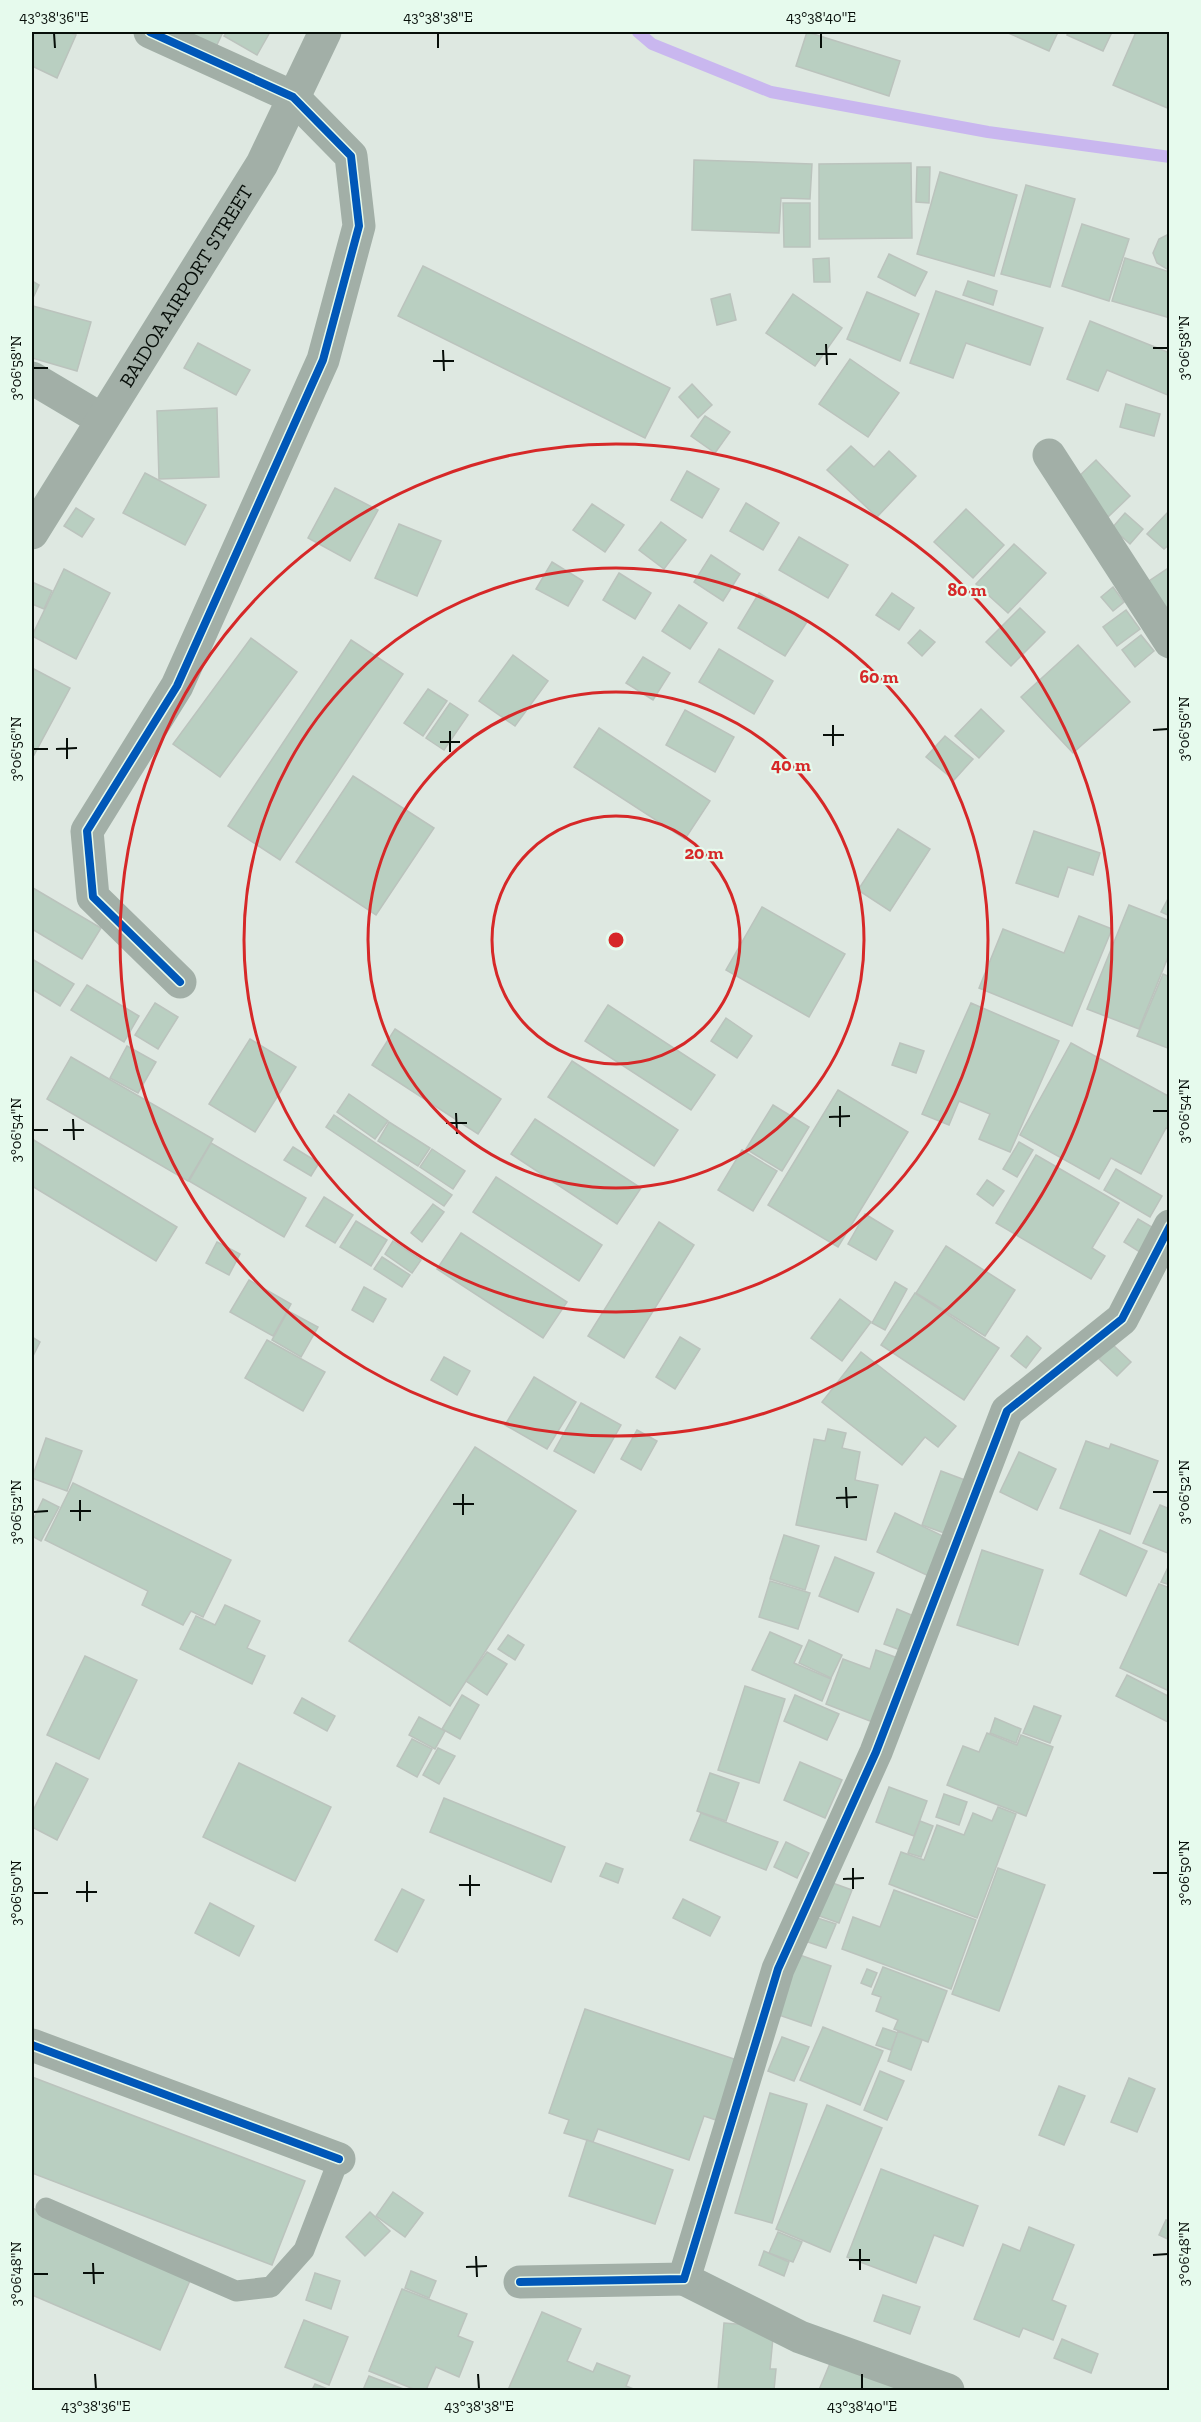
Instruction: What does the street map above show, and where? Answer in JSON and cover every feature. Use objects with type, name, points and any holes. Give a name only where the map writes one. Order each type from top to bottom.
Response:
[{"type":"street","points":[[150,32],[293,97],[351,156],[359,226],[323,360],[177,686],[87,831],[93,897],[180,982]]},
{"type":"street","name":"BAIDOA AIRPORT STREET","points":[[32,532],[262,164],[325,32]]},
{"type":"street","points":[[32,378],[101,419]]},
{"type":"street","points":[[1049,455],[1170,642]]},
{"type":"street","points":[[684,2279],[778,1969],[876,1752],[1007,1411],[1122,1319],[1170,1226]]},
{"type":"street","points":[[32,2046],[339,2159]]},
{"type":"street","points":[[520,2282],[684,2279],[800,2337],[948,2391]]},
{"type":"lane","points":[[46,2208],[236,2291],[272,2287],[304,2250],[339,2159]]},
{"type":"building","points":[[32,32],[68,32],[76,35],[57,78],[32,66]]},
{"type":"building","points":[[174,32],[223,32],[214,51]]},
{"type":"building","points":[[227,32],[270,32],[257,55],[224,36]]},
{"type":"building","points":[[807,32],[900,61],[889,96],[796,66]]},
{"type":"building","points":[[1006,32],[1058,32],[1049,51]]},
{"type":"building","points":[[1068,32],[1112,32],[1103,51],[1067,35]]},
{"type":"building","points":[[1136,32],[1170,32],[1170,109],[1113,85]]},
{"type":"building","points":[[694,160],[812,164],[810,199],[781,198],[779,233],[692,230]]},
{"type":"building","points":[[911,163],[912,238],[819,239],[819,164]]},
{"type":"building","points":[[917,167],[930,167],[929,203],[916,202]]},
{"type":"building","points":[[940,172],[1017,195],[994,276],[917,254]]},
{"type":"building","points":[[1026,185],[1075,199],[1050,287],[1001,274]]},
{"type":"building","points":[[783,203],[810,203],[810,247],[784,247]]},
{"type":"building","points":[[1082,224],[1129,239],[1109,301],[1062,286]]},
{"type":"building","points":[[1169,234],[1170,269],[1167,269],[1157,263],[1153,253],[1159,239]]},
{"type":"building","points":[[889,254],[927,272],[915,296],[878,277]]},
{"type":"building","points":[[829,258],[830,282],[814,282],[813,259]]},
{"type":"building","points":[[1125,258],[1170,272],[1170,318],[1112,301]]},
{"type":"building","points":[[423,266],[670,388],[645,438],[398,316]]},
{"type":"building","points":[[32,281],[39,285],[32,300]]},
{"type":"building","points":[[968,281],[997,291],[993,305],[963,295]]},
{"type":"building","points":[[936,291],[1043,328],[1030,365],[966,343],[953,378],[910,363]]},
{"type":"building","points":[[867,292],[919,314],[900,361],[847,339]]},
{"type":"building","points":[[730,294],[736,320],[717,325],[711,299]]},
{"type":"building","points":[[793,294],[842,328],[815,366],[766,333]]},
{"type":"building","points":[[33,306],[91,322],[77,371],[32,358]]},
{"type":"building","points":[[1090,321],[1170,353],[1170,396],[1107,370],[1098,391],[1067,379]]},
{"type":"building","points":[[198,343],[250,370],[236,395],[184,368]]},
{"type":"building","points":[[850,359],[899,393],[868,437],[819,404]]},
{"type":"building","points":[[692,384],[712,405],[698,418],[679,397]]},
{"type":"building","points":[[1126,404],[1160,414],[1154,436],[1120,427]]},
{"type":"building","points":[[217,408],[219,477],[159,479],[157,411]]},
{"type":"building","points":[[705,416],[730,432],[715,453],[691,436]]},
{"type":"building","points":[[851,446],[874,467],[889,451],[916,476],[877,517],[827,470]]},
{"type":"building","points":[[1096,460],[1130,496],[1108,517],[1074,481]]},
{"type":"building","points":[[687,471],[719,489],[702,518],[671,500]]},
{"type":"building","points":[[145,473],[206,505],[185,545],[123,513]]},
{"type":"building","points":[[335,488],[378,510],[350,561],[308,538]]},
{"type":"building","points":[[746,503],[779,523],[763,550],[730,531]]},
{"type":"building","points":[[592,504],[624,525],[605,552],[573,530]]},
{"type":"building","points":[[76,508],[94,519],[82,537],[64,526]]},
{"type":"building","points":[[966,509],[1004,545],[973,578],[934,542]]},
{"type":"building","points":[[1168,512],[1170,514],[1170,544],[1164,549],[1147,534]]},
{"type":"building","points":[[1125,513],[1143,529],[1130,544],[1112,528]]},
{"type":"building","points":[[661,522],[686,540],[664,569],[639,550]]},
{"type":"building","points":[[399,524],[441,541],[417,596],[375,578]]},
{"type":"building","points":[[799,537],[848,565],[828,598],[779,570]]},
{"type":"building","points":[[1014,544],[1046,573],[1008,613],[976,584]]},
{"type":"building","points":[[711,555],[740,574],[723,601],[694,582]]},
{"type":"building","points":[[552,562],[583,581],[568,606],[536,589]]},
{"type":"building","points":[[1170,567],[1170,616],[1146,583]]},
{"type":"building","points":[[64,569],[110,593],[76,659],[32,636]]},
{"type":"building","points":[[619,573],[651,593],[635,619],[603,600]]},
{"type":"building","points":[[32,582],[52,591],[44,609],[32,604]]},
{"type":"building","points":[[1113,587],[1124,602],[1113,611],[1101,597]]},
{"type":"building","points":[[759,593],[807,622],[785,656],[738,628]]},
{"type":"building","points":[[892,593],[914,608],[899,630],[876,615]]},
{"type":"building","points":[[679,605],[707,623],[690,649],[662,631]]},
{"type":"building","points":[[1020,608],[1045,632],[1011,666],[986,642]]},
{"type":"building","points":[[1126,610],[1140,629],[1117,646],[1103,627]]},
{"type":"building","points":[[920,630],[935,642],[922,656],[908,643]]},
{"type":"building","points":[[1141,635],[1154,651],[1135,667],[1122,650]]},
{"type":"building","points":[[251,638],[297,672],[220,777],[173,744]]},
{"type":"building","points":[[351,640],[403,674],[280,860],[228,826]]},
{"type":"building","points":[[1078,645],[1130,702],[1073,753],[1021,697]]},
{"type":"building","points":[[719,649],[773,681],[754,714],[699,682]]},
{"type":"building","points":[[513,655],[548,681],[515,726],[479,701]]},
{"type":"building","points":[[643,657],[670,673],[653,700],[626,683]]},
{"type":"building","points":[[32,668],[70,688],[34,755],[32,754]]},
{"type":"building","points":[[428,689],[447,701],[423,736],[404,723]]},
{"type":"building","points":[[450,703],[468,715],[444,750],[426,738]]},
{"type":"building","points":[[981,709],[1004,731],[979,758],[955,736]]},
{"type":"building","points":[[685,710],[734,737],[715,772],[666,745]]},
{"type":"building","points":[[599,728],[710,801],[685,839],[574,767]]},
{"type":"building","points":[[945,736],[973,759],[954,780],[926,757]]},
{"type":"building","points":[[353,776],[434,828],[376,915],[296,862]]},
{"type":"building","points":[[898,829],[930,849],[890,911],[858,890]]},
{"type":"building","points":[[1034,831],[1100,853],[1093,875],[1068,867],[1058,897],[1016,883]]},
{"type":"building","points":[[33,888],[101,928],[82,959],[32,929]]},
{"type":"building","points":[[1170,895],[1170,916],[1161,912]]},
{"type":"building","points":[[1129,905],[1170,921],[1170,952],[1139,1029],[1087,1009]]},
{"type":"building","points":[[762,907],[845,954],[809,1017],[726,970]]},
{"type":"building","points":[[1079,916],[1112,929],[1072,1026],[979,988],[1003,929],[1064,953]]},
{"type":"building","points":[[32,959],[74,984],[60,1006],[32,989]]},
{"type":"building","points":[[1163,974],[1170,977],[1170,1049],[1137,1036]]},
{"type":"building","points":[[87,985],[139,1016],[124,1042],[71,1010]]},
{"type":"building","points":[[155,1003],[178,1017],[158,1049],[135,1035]]},
{"type":"building","points":[[971,1003],[1059,1041],[1010,1152],[979,1139],[990,1114],[959,1101],[949,1125],[922,1114]]},
{"type":"building","points":[[608,1005],[715,1075],[691,1110],[585,1041]]},
{"type":"building","points":[[726,1018],[752,1036],[737,1058],[711,1041]]},
{"type":"building","points":[[395,1029],[501,1099],[478,1134],[372,1065]]},
{"type":"building","points":[[250,1039],[296,1067],[255,1132],[209,1104]]},
{"type":"building","points":[[900,1043],[924,1051],[916,1073],[892,1065]]},
{"type":"building","points":[[1071,1043],[1170,1097],[1170,1130],[1166,1128],[1141,1174],[1111,1158],[1099,1179],[1020,1135]]},
{"type":"building","points":[[127,1046],[156,1062],[138,1093],[110,1078]]},
{"type":"building","points":[[71,1057],[213,1139],[188,1181],[47,1099]]},
{"type":"building","points":[[572,1061],[678,1130],[654,1166],[548,1097]]},
{"type":"building","points":[[838,1090],[908,1132],[838,1247],[768,1205]]},
{"type":"building","points":[[349,1094],[388,1121],[375,1139],[337,1112]]},
{"type":"building","points":[[773,1105],[809,1127],[782,1171],[746,1149]]},
{"type":"building","points":[[334,1115],[452,1195],[444,1206],[326,1127]]},
{"type":"building","points":[[535,1119],[641,1188],[617,1224],[511,1154]]},
{"type":"building","points":[[389,1122],[430,1148],[418,1166],[378,1141]]},
{"type":"building","points":[[32,1139],[177,1227],[156,1261],[32,1186]]},
{"type":"building","points":[[1019,1142],[1033,1150],[1017,1177],[1003,1169]]},
{"type":"building","points":[[211,1143],[306,1198],[284,1237],[189,1181]]},
{"type":"building","points":[[293,1147],[319,1163],[311,1176],[284,1160]]},
{"type":"building","points":[[432,1149],[465,1171],[453,1189],[420,1167]]},
{"type":"building","points":[[742,1150],[777,1171],[753,1211],[718,1190]]},
{"type":"building","points":[[1036,1155],[1119,1203],[1092,1248],[1105,1256],[1091,1279],[996,1223]]},
{"type":"building","points":[[1116,1169],[1162,1196],[1150,1217],[1104,1190]]},
{"type":"building","points":[[496,1177],[602,1245],[579,1281],[473,1212]]},
{"type":"building","points":[[987,1180],[1004,1191],[993,1206],[977,1194]]},
{"type":"building","points":[[324,1197],[353,1215],[335,1243],[306,1226]]},
{"type":"building","points":[[433,1204],[444,1212],[422,1242],[411,1233]]},
{"type":"building","points":[[865,1214],[893,1231],[876,1260],[848,1244]]},
{"type":"building","points":[[1138,1219],[1157,1230],[1143,1254],[1124,1242]]},
{"type":"building","points":[[356,1221],[387,1240],[371,1266],[340,1247]]},
{"type":"building","points":[[659,1222],[694,1245],[624,1358],[588,1336]]},
{"type":"building","points":[[461,1233],[567,1302],[543,1338],[437,1269]]},
{"type":"building","points":[[393,1241],[421,1260],[412,1273],[385,1254]]},
{"type":"building","points":[[217,1242],[240,1254],[229,1275],[206,1263]]},
{"type":"building","points":[[946,1246],[1015,1290],[985,1336],[916,1293]]},
{"type":"building","points":[[382,1257],[410,1275],[402,1287],[374,1269]]},
{"type":"building","points":[[249,1280],[291,1304],[273,1336],[230,1312]]},
{"type":"building","points":[[895,1282],[907,1289],[885,1330],[872,1323]]},
{"type":"building","points":[[364,1287],[386,1299],[373,1322],[352,1310]]},
{"type":"building","points":[[915,1293],[999,1348],[964,1400],[881,1345]]},
{"type":"building","points":[[840,1299],[871,1322],[842,1361],[811,1338]]},
{"type":"building","points":[[288,1311],[318,1327],[301,1357],[272,1340]]},
{"type":"building","points":[[1027,1336],[1041,1348],[1026,1368],[1011,1356]]},
{"type":"building","points":[[32,1337],[40,1342],[32,1358]]},
{"type":"building","points":[[680,1337],[700,1349],[675,1389],[656,1377]]},
{"type":"building","points":[[267,1340],[325,1372],[303,1411],[245,1378]]},
{"type":"building","points":[[1112,1344],[1131,1362],[1117,1376],[1099,1359]]},
{"type":"building","points":[[861,1352],[956,1426],[938,1447],[925,1437],[902,1465],[822,1402]]},
{"type":"building","points":[[444,1357],[470,1371],[457,1395],[431,1380]]},
{"type":"building","points":[[534,1377],[576,1402],[547,1449],[505,1425]]},
{"type":"building","points":[[581,1403],[621,1425],[594,1473],[554,1451]]},
{"type":"building","points":[[828,1429],[846,1433],[842,1448],[860,1452],[855,1480],[878,1485],[866,1540],[796,1525],[814,1439],[825,1441]]},
{"type":"building","points":[[637,1430],[657,1441],[641,1470],[621,1459]]},
{"type":"building","points":[[46,1438],[82,1451],[67,1491],[32,1478]]},
{"type":"building","points":[[1086,1441],[1109,1449],[1111,1444],[1158,1461],[1130,1534],[1060,1508]]},
{"type":"building","points":[[475,1447],[576,1511],[450,1706],[349,1641]]},
{"type":"building","points":[[1019,1452],[1056,1469],[1037,1510],[1000,1492]]},
{"type":"building","points":[[941,1471],[965,1480],[947,1534],[922,1525]]},
{"type":"building","points":[[73,1483],[231,1560],[203,1617],[191,1611],[183,1625],[142,1605],[148,1591],[45,1540]]},
{"type":"building","points":[[43,1499],[59,1507],[41,1541],[32,1536],[32,1522]]},
{"type":"building","points":[[1160,1505],[1170,1509],[1170,1554],[1143,1543]]},
{"type":"building","points":[[895,1513],[949,1539],[931,1577],[877,1552]]},
{"type":"building","points":[[1100,1530],[1147,1551],[1126,1596],[1080,1574]]},
{"type":"building","points":[[784,1535],[819,1546],[805,1590],[770,1579]]},
{"type":"building","points":[[982,1550],[1043,1570],[1018,1645],[957,1625]]},
{"type":"building","points":[[835,1557],[874,1573],[858,1612],[819,1596]]},
{"type":"building","points":[[1170,1563],[1170,1585],[1161,1582]]},
{"type":"building","points":[[770,1581],[810,1593],[798,1629],[759,1617]]},
{"type":"building","points":[[1159,1584],[1170,1588],[1170,1684],[1167,1690],[1120,1668]]},
{"type":"building","points":[[225,1605],[260,1621],[247,1648],[265,1656],[252,1684],[180,1649],[196,1616],[215,1625]]},
{"type":"building","points":[[897,1609],[916,1617],[903,1651],[884,1644]]},
{"type":"building","points":[[770,1632],[802,1646],[794,1663],[831,1679],[822,1701],[752,1670]]},
{"type":"building","points":[[508,1635],[524,1645],[515,1660],[498,1649]]},
{"type":"building","points":[[809,1640],[842,1655],[831,1678],[799,1663]]},
{"type":"building","points":[[876,1650],[906,1661],[883,1726],[826,1704],[843,1659],[870,1669]]},
{"type":"building","points":[[487,1652],[507,1664],[487,1695],[466,1681]]},
{"type":"building","points":[[85,1656],[137,1680],[99,1759],[47,1735]]},
{"type":"building","points":[[1127,1675],[1170,1697],[1170,1723],[1116,1696]]},
{"type":"building","points":[[745,1686],[785,1699],[759,1783],[718,1770]]},
{"type":"building","points":[[462,1695],[479,1705],[460,1739],[442,1729]]},
{"type":"building","points":[[795,1695],[839,1714],[827,1740],[784,1721]]},
{"type":"building","points":[[302,1698],[335,1716],[327,1731],[294,1713]]},
{"type":"building","points":[[1034,1706],[1061,1716],[1050,1743],[1023,1733]]},
{"type":"building","points":[[419,1717],[445,1731],[435,1749],[409,1735]]},
{"type":"building","points":[[995,1718],[1021,1729],[1016,1743],[990,1733]]},
{"type":"building","points":[[987,1733],[1017,1745],[1021,1735],[1053,1747],[1026,1816],[947,1785],[963,1746],[979,1752]]},
{"type":"building","points":[[412,1739],[432,1749],[417,1777],[397,1766]]},
{"type":"building","points":[[438,1748],[455,1756],[439,1784],[423,1775]]},
{"type":"building","points":[[800,1762],[842,1780],[825,1818],[784,1800]]},
{"type":"building","points":[[56,1763],[88,1779],[57,1840],[32,1827],[32,1813]]},
{"type":"building","points":[[239,1763],[331,1807],[295,1881],[203,1837]]},
{"type":"building","points":[[710,1773],[739,1783],[726,1821],[697,1811]]},
{"type":"building","points":[[889,1787],[927,1801],[914,1836],[876,1822]]},
{"type":"building","points":[[944,1794],[967,1802],[959,1825],[936,1817]]},
{"type":"building","points":[[444,1798],[565,1847],[551,1882],[430,1832]]},
{"type":"building","points":[[998,1807],[1016,1814],[977,1918],[889,1884],[901,1852],[924,1860],[937,1825],[964,1835],[973,1813],[992,1821]]},
{"type":"building","points":[[701,1813],[778,1842],[766,1870],[690,1840]]},
{"type":"building","points":[[920,1821],[933,1826],[921,1857],[908,1853]]},
{"type":"building","points":[[786,1842],[809,1853],[797,1878],[774,1867]]},
{"type":"building","points":[[606,1863],[623,1869],[618,1883],[600,1876]]},
{"type":"building","points":[[998,1868],[1045,1885],[999,2011],[952,1994]]},
{"type":"building","points":[[827,1881],[852,1890],[839,1923],[814,1914]]},
{"type":"building","points":[[402,1889],[424,1900],[397,1952],[375,1940]]},
{"type":"building","points":[[894,1890],[976,1920],[951,1989],[842,1949],[853,1917],[880,1927]]},
{"type":"building","points":[[683,1899],[720,1917],[710,1936],[673,1918]]},
{"type":"building","points":[[210,1903],[254,1926],[239,1956],[195,1933]]},
{"type":"building","points":[[811,1916],[836,1924],[826,1948],[802,1940]]},
{"type":"building","points":[[797,1954],[831,1966],[811,2026],[776,2014]]},
{"type":"building","points":[[883,1967],[947,1991],[928,2042],[894,2029],[898,2020],[876,2011],[881,1997],[872,1994]]},
{"type":"building","points":[[867,1969],[877,1973],[871,1987],[861,1983]]},
{"type":"building","points":[[585,2009],[737,2060],[716,2120],[704,2116],[689,2160],[598,2129],[593,2142],[564,2133],[569,2120],[549,2113]]},
{"type":"building","points":[[823,2027],[883,2051],[860,2105],[800,2080]]},
{"type":"building","points":[[883,2028],[898,2033],[891,2050],[876,2045]]},
{"type":"building","points":[[898,2031],[922,2040],[911,2070],[888,2061]]},
{"type":"building","points":[[782,2037],[809,2047],[794,2081],[768,2071]]},
{"type":"building","points":[[880,2071],[904,2081],[887,2120],[864,2110]]},
{"type":"building","points":[[32,2077],[305,2181],[272,2265],[32,2173]]},
{"type":"building","points":[[1129,2078],[1155,2089],[1137,2132],[1111,2122]]},
{"type":"building","points":[[1059,2086],[1085,2096],[1064,2145],[1039,2135]]},
{"type":"building","points":[[770,2093],[807,2104],[772,2223],[735,2213]]},
{"type":"building","points":[[827,2105],[882,2128],[830,2252],[776,2229]]},
{"type":"building","points":[[587,2140],[673,2170],[655,2224],[569,2196]]},
{"type":"building","points":[[881,2169],[978,2206],[963,2246],[934,2235],[916,2283],[847,2257]]},
{"type":"building","points":[[393,2192],[423,2213],[405,2237],[376,2216]]},
{"type":"building","points":[[32,2208],[192,2276],[160,2350],[32,2295]]},
{"type":"building","points":[[370,2212],[390,2231],[365,2256],[346,2237]]},
{"type":"building","points":[[1166,2220],[1170,2221],[1170,2240],[1159,2235]]},
{"type":"building","points":[[1029,2227],[1074,2245],[1052,2300],[1066,2306],[1053,2340],[1023,2328],[1019,2337],[974,2319],[1003,2244],[1020,2251]]},
{"type":"building","points":[[778,2232],[802,2242],[793,2262],[769,2253]]},
{"type":"building","points":[[764,2251],[789,2262],[784,2276],[759,2265]]},
{"type":"building","points":[[411,2271],[436,2281],[429,2298],[405,2288]]},
{"type":"building","points":[[315,2273],[340,2281],[331,2309],[306,2300]]},
{"type":"building","points":[[402,2289],[467,2314],[458,2336],[473,2342],[459,2377],[436,2367],[426,2390],[416,2390],[369,2371]]},
{"type":"building","points":[[883,2295],[920,2307],[910,2334],[874,2321]]},
{"type":"building","points":[[542,2312],[581,2329],[567,2361],[593,2372],[597,2363],[630,2376],[626,2386],[636,2390],[508,2390]]},
{"type":"building","points":[[304,2320],[348,2337],[329,2385],[285,2367]]},
{"type":"building","points":[[724,2323],[774,2327],[770,2369],[776,2369],[774,2390],[718,2390]]},
{"type":"building","points":[[1062,2339],[1098,2354],[1091,2373],[1054,2358]]},
{"type":"building","points":[[833,2356],[902,2383],[899,2390],[819,2390]]},
{"type":"building","points":[[369,2376],[406,2390],[363,2390]]},
{"type":"building","points":[[315,2384],[330,2390],[312,2390]]},
{"type":"waterway","points":[[638,32],[652,44],[771,92],[988,132],[1170,157]]},
{"type":"cycle path","points":[[150,32],[293,97],[351,156],[359,226],[323,360],[177,686],[87,831],[93,897],[180,982]]},
{"type":"cycle path","points":[[520,2282],[684,2279],[778,1969],[876,1752],[1007,1411],[1122,1319],[1170,1226]]},
{"type":"cycle path","points":[[32,2045],[339,2159]]}]
